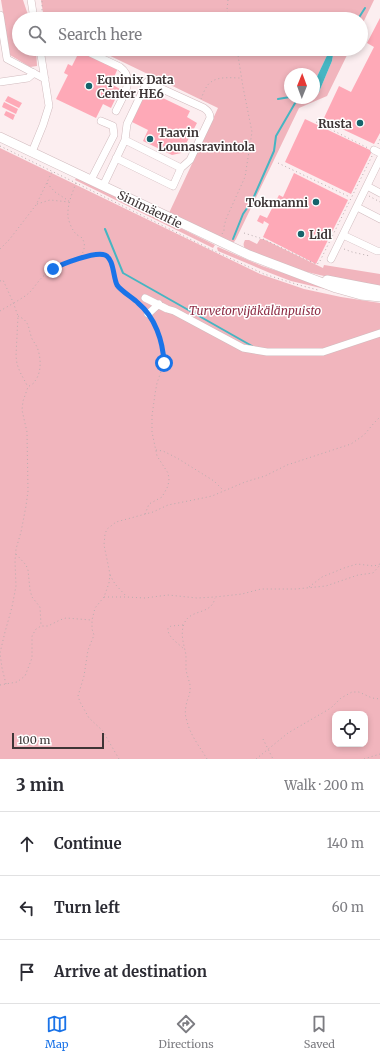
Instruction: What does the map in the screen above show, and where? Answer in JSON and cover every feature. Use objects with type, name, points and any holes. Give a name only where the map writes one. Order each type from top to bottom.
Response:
[{"type":"main road","name":"Sinimäentie","points":[[0,137],[242,253],[336,288],[361,295],[380,297]]},
{"type":"main road","name":"Sinimäentie","points":[[302,275],[380,290]]},
{"type":"lane","points":[[31,0],[33,12]]},
{"type":"lane","points":[[0,15],[7,59],[45,79]]},
{"type":"lane","points":[[32,152],[49,106],[43,56]]},
{"type":"lane","points":[[97,56],[120,67],[125,70],[127,74],[127,86],[116,110]]},
{"type":"lane","points":[[0,82],[28,78],[34,73]]},
{"type":"lane","points":[[103,186],[116,158],[125,140],[127,124],[147,82],[208,111],[210,118],[190,160],[181,168],[173,186],[116,158]]},
{"type":"lane","points":[[91,180],[114,135],[113,126],[102,121]]},
{"type":"lane","points":[[125,140],[181,168]]},
{"type":"lane","points":[[331,259],[380,159]]},
{"type":"lane","points":[[367,186],[380,193]]},
{"type":"lane","points":[[356,207],[380,219]]},
{"type":"lane","points":[[343,234],[377,251],[380,251]]},
{"type":"lane","points":[[145,298],[167,309],[174,310],[243,348],[266,352],[323,352],[380,333]]},
{"type":"lane","points":[[148,314],[158,304]]},
{"type":"path","points":[[42,0],[42,12]]},
{"type":"path","points":[[228,0],[228,12]]},
{"type":"path","points":[[224,231],[226,219],[245,177],[252,132],[238,56]]},
{"type":"path","points":[[200,99],[210,82],[220,79],[241,78]]},
{"type":"path","points":[[316,122],[377,152]]},
{"type":"path","points":[[244,233],[263,239],[316,264],[319,263],[351,198],[377,152],[380,139]]},
{"type":"path","points":[[0,146],[215,251]]},
{"type":"path","points":[[278,163],[351,198]]},
{"type":"path","points":[[0,249],[36,204],[53,171]]},
{"type":"path","points":[[47,182],[55,192],[69,202]]},
{"type":"path","points":[[77,183],[69,202],[68,217],[75,233],[81,237],[85,243],[85,248],[80,258]]},
{"type":"path","points":[[36,204],[50,200],[69,202]]},
{"type":"path","points":[[329,242],[352,252],[373,256]]},
{"type":"path","points":[[0,311],[29,292],[41,278],[63,264],[80,258],[101,254],[106,255],[111,260],[119,288],[140,304],[148,314],[156,327],[163,349],[164,363],[158,383],[152,416],[152,432],[157,456],[168,473],[169,479],[168,486],[162,497],[149,504],[145,514]]},
{"type":"path","points":[[0,282],[3,280],[18,316],[17,364],[28,387]]},
{"type":"path","points":[[6,684],[0,653],[16,586],[14,561],[28,491],[27,432],[22,410],[23,401],[28,387],[35,382],[40,365],[37,346],[31,338],[25,320],[18,316]]},
{"type":"path","points":[[126,597],[115,584],[110,574],[104,545],[107,529],[116,522],[153,512],[168,505],[203,498],[265,476],[294,462],[352,444],[364,435],[380,417]]},
{"type":"path","points":[[156,450],[163,451],[177,458],[214,481],[223,490]]},
{"type":"path","points":[[16,554],[26,565],[28,570],[32,597],[40,607],[41,626]]},
{"type":"path","points":[[308,588],[322,577],[344,568],[357,564],[374,566],[380,565]]},
{"type":"path","points":[[104,597],[145,598],[168,595],[197,598],[242,594],[261,590],[326,586],[358,575],[373,573],[380,565]]},
{"type":"path","points":[[110,574],[109,583],[104,597],[95,608],[92,620],[94,635],[88,650],[84,676],[78,696],[89,718],[103,731],[119,759]]},
{"type":"path","points":[[208,759],[191,731],[186,719],[186,705],[190,692],[190,685],[187,675],[186,655],[182,635],[183,625],[188,617],[210,607],[214,604],[215,597]]},
{"type":"path","points":[[0,685],[16,682],[25,676],[32,658],[33,633],[36,629],[41,626],[48,626],[66,618],[92,620]]},
{"type":"path","points":[[183,625],[171,626],[168,628],[168,631],[170,636],[184,648]]},
{"type":"path","points":[[256,759],[288,733],[331,708],[341,698],[352,692],[359,692],[372,698],[380,699]]},
{"type":"path","points":[[263,739],[273,759]]},
{"type":"path","points":[[364,759],[380,754]]},
{"type":"green space","points":[[1,0],[23,0],[27,12],[12,12],[12,56],[36,56],[37,66],[30,67],[10,55]]},
{"type":"green space","points":[[41,0],[374,0],[368,12],[43,12]]},
{"type":"green space","points":[[110,56],[327,56],[320,70],[320,68],[284,68],[284,104],[308,104],[299,108],[234,242],[231,242],[169,213],[218,108]]},
{"type":"green space","points":[[333,56],[347,56],[327,96],[320,99],[320,90]]},
{"type":"green space","name":"Turvetorvijäkälänpuisto","points":[[0,148],[260,274],[304,289],[380,303],[380,759],[0,759]]},
{"type":"green space","points":[[76,178],[215,245],[213,248],[75,180]]},
{"type":"green space","points":[[260,239],[263,239],[323,268],[324,265],[380,274],[380,287],[307,272],[246,250],[244,247],[245,240],[249,240],[257,244]]},
{"type":"green space","points":[[218,247],[262,266],[342,293],[291,281],[218,251]]},
{"type":"water","points":[[327,56],[333,56],[320,90],[320,70]]},
{"type":"building","points":[[380,18],[380,133],[374,144],[323,120],[339,86],[351,92],[374,47],[368,44]]},
{"type":"building","name":"Equinix Data Center HE6","points":[[77,56],[93,56],[118,68],[111,84],[120,89],[111,108],[103,104],[96,118],[56,99],[68,75],[64,73],[68,64],[72,66]]},
{"type":"building","points":[[146,90],[190,111],[187,117],[197,123],[181,153],[172,155],[143,141],[148,130],[130,121]]},
{"type":"building","points":[[8,96],[22,103],[19,108],[5,101]]},
{"type":"building","points":[[4,102],[18,109],[16,114],[2,107]]},
{"type":"building","points":[[6,111],[15,115],[13,120],[4,115]]},
{"type":"building","points":[[305,119],[372,151],[351,194],[285,162]]},
{"type":"building","points":[[294,173],[348,200],[316,264],[263,237],[269,224],[264,221],[263,224],[257,221],[260,215],[267,218],[279,195],[283,197]]},
{"type":"waterway","points":[[362,12],[365,8]]},
{"type":"waterway","points":[[278,99],[284,98]]},
{"type":"waterway","points":[[233,239],[243,214],[252,201],[274,151],[276,136],[295,104]]},
{"type":"waterway","points":[[105,229],[123,273],[252,346]]},
{"type":"place","name":"Equinix Data Center HE6","points":[[89,86]]},
{"type":"place","name":"Rusta","points":[[360,123]]},
{"type":"place","name":"Taavin Lounasravintola","points":[[150,139]]},
{"type":"place","name":"Tokmanni","points":[[316,202]]},
{"type":"place","name":"Lidl","points":[[301,234]]},
{"type":"route","points":[[53,269],[80,258],[101,254],[106,255],[111,260],[119,288],[140,304],[156,327],[163,349],[164,363]]}]
